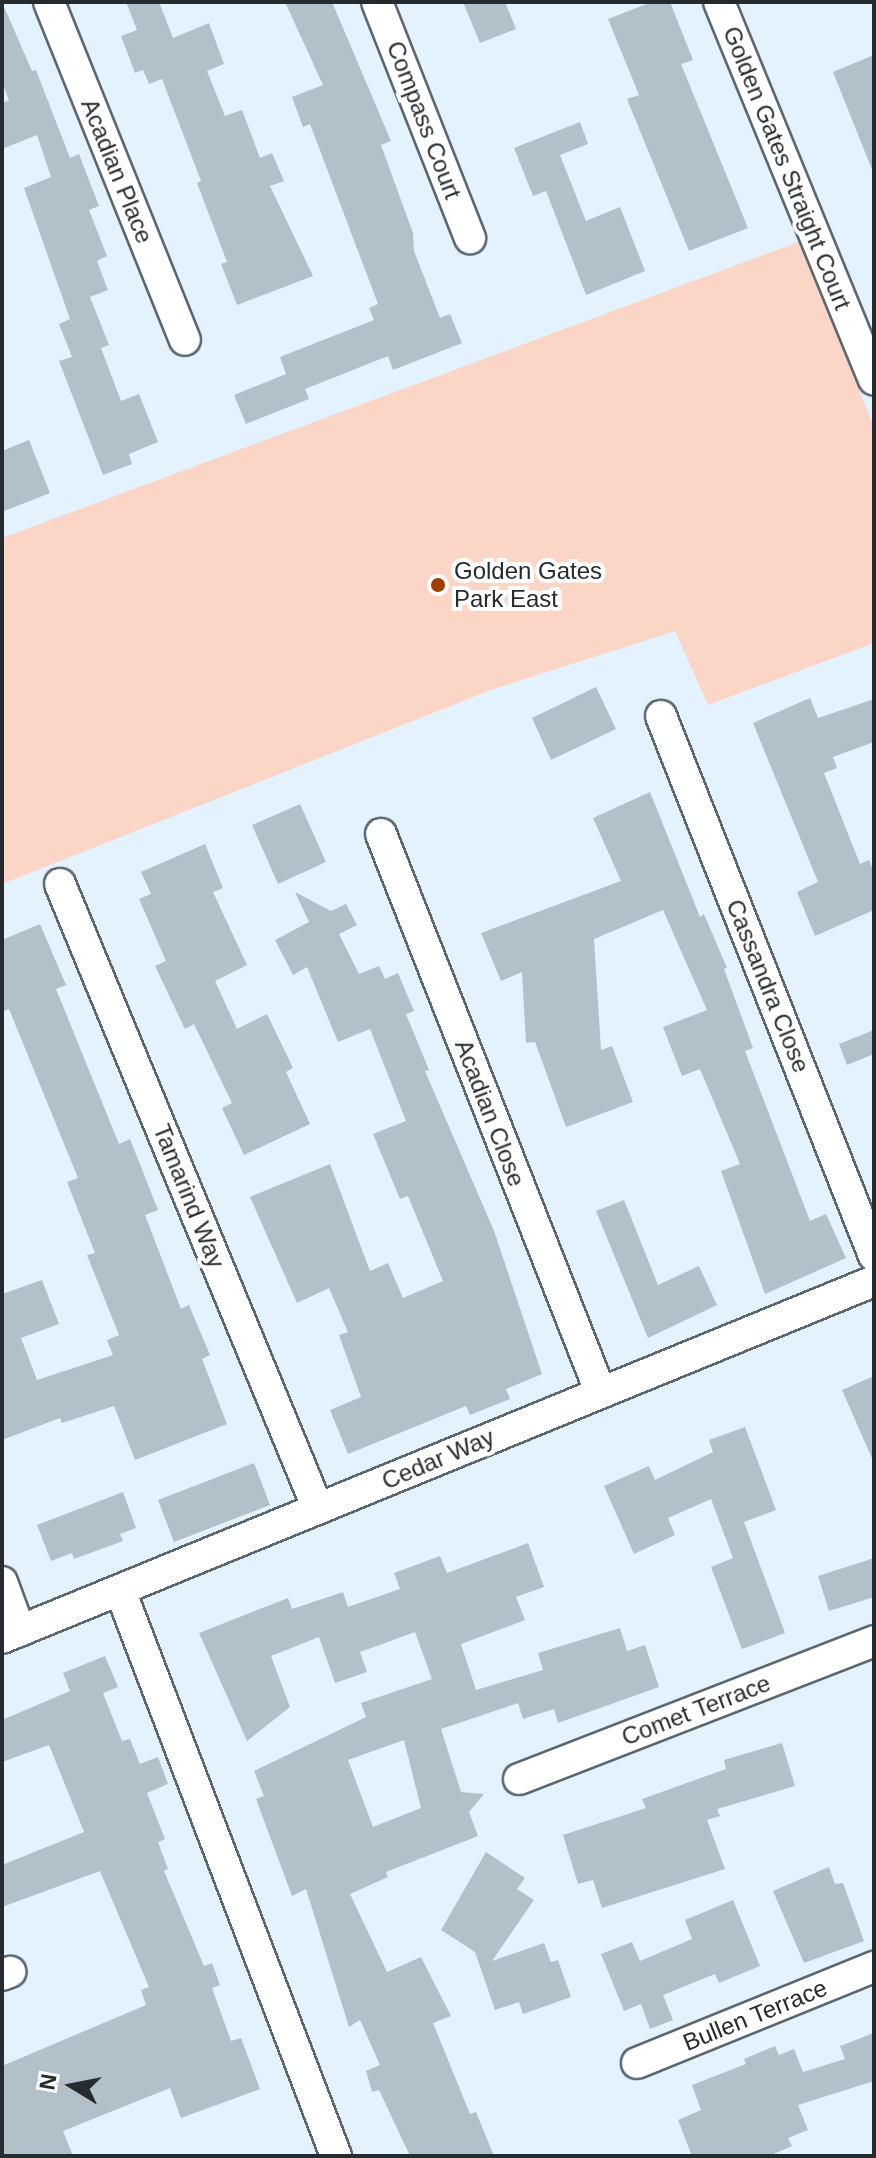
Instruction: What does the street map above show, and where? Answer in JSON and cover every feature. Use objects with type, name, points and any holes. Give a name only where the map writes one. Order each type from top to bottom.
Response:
[{"type":"street","name":"Acadian Place","points":[[49,2],[185,340]]},
{"type":"street","name":"Compass Court","points":[[377,2],[470,238]]},
{"type":"street","name":"Golden Gates Straight Court","points":[[719,2],[874,379]]},
{"type":"street","name":"Cassandra Close","points":[[661,716],[874,1256]]},
{"type":"street","name":"Acadian Close","points":[[381,834],[600,1391]]},
{"type":"street","name":"Tamarind Way","points":[[60,884],[318,1509]]},
{"type":"street","name":"Cedar Way","points":[[11,1634],[874,1281]]},
{"type":"street","points":[[2,1582],[11,1634]]},
{"type":"street","points":[[120,1590],[336,2156]]},
{"type":"street","name":"Comet Terrace","points":[[519,1779],[874,1641]]},
{"type":"street","name":"Bullen Terrace","points":[[637,2063],[874,1967]]},
{"type":"shaded area","name":"Golden Gates Park East","points":[[801,241],[874,428],[874,643],[708,705],[675,631],[491,690],[2,884],[2,538]]},
{"type":"building","points":[[2,2],[32,71],[36,70],[70,158],[79,154],[99,206],[89,210],[107,256],[97,261],[108,290],[90,297],[109,345],[101,348],[121,401],[139,394],[158,442],[129,454],[132,464],[103,475],[59,361],[72,357],[59,324],[70,319],[24,188],[51,177],[37,135],[2,149],[2,103],[9,100],[2,82]]},
{"type":"building","points":[[126,2],[159,2],[173,38],[209,23],[224,64],[207,71],[225,116],[242,110],[260,158],[272,153],[284,181],[270,186],[313,276],[237,305],[221,264],[227,262],[197,183],[201,181],[162,79],[149,84],[143,70],[135,73],[121,36],[137,30]]},
{"type":"building","points":[[285,2],[332,2],[391,141],[381,145],[413,233],[414,251],[440,318],[450,314],[462,343],[393,370],[388,356],[305,389],[309,399],[246,424],[234,395],[286,374],[280,357],[374,320],[369,308],[378,304],[310,124],[303,127],[292,97],[323,85]]},
{"type":"building","points":[[463,2],[505,2],[516,29],[480,43]]},
{"type":"building","points":[[652,2],[670,2],[693,60],[681,64],[748,228],[689,251],[627,99],[639,95],[608,19]]},
{"type":"building","points":[[874,55],[874,172],[873,172],[833,72]]},
{"type":"building","points":[[580,122],[588,144],[560,155],[586,221],[620,207],[645,271],[586,295],[546,191],[533,196],[514,148]]},
{"type":"building","points":[[29,440],[50,493],[2,512],[2,451]]},
{"type":"building","points":[[596,687],[616,729],[551,760],[532,718]]},
{"type":"building","points":[[810,698],[818,718],[874,699],[874,742],[833,757],[837,768],[824,773],[860,864],[869,860],[874,872],[874,910],[815,936],[797,892],[818,882],[753,723]]},
{"type":"building","points":[[650,792],[700,917],[704,914],[727,968],[724,969],[753,1048],[745,1051],[810,1221],[826,1214],[846,1258],[765,1294],[721,1171],[740,1164],[700,1069],[682,1076],[663,1027],[707,1010],[663,910],[594,939],[601,1050],[612,1046],[633,1102],[566,1127],[535,1042],[526,1043],[522,972],[501,981],[481,933],[621,881],[593,818]]},
{"type":"building","points":[[300,804],[326,862],[278,884],[252,825]]},
{"type":"building","points":[[205,844],[223,888],[213,892],[247,965],[215,981],[237,1029],[267,1014],[293,1068],[286,1072],[310,1124],[244,1155],[222,1108],[232,1103],[194,1024],[185,1029],[155,966],[166,961],[139,899],[151,894],[141,872]]},
{"type":"building","points":[[295,892],[331,911],[346,904],[357,925],[339,934],[359,974],[379,966],[385,979],[398,973],[414,1011],[406,1014],[429,1070],[425,1071],[494,1231],[542,1374],[506,1389],[510,1399],[470,1415],[466,1406],[348,1454],[330,1410],[361,1397],[339,1335],[348,1332],[329,1288],[297,1303],[250,1197],[330,1164],[370,1271],[388,1263],[403,1298],[443,1281],[408,1196],[400,1199],[373,1134],[406,1121],[370,1029],[338,1042],[307,967],[293,975],[275,940],[309,922]]},
{"type":"building","points":[[40,924],[66,985],[56,989],[119,1144],[130,1139],[158,1210],[145,1215],[181,1309],[189,1305],[210,1355],[202,1359],[227,1424],[135,1460],[114,1406],[62,1423],[60,1418],[2,1440],[2,1294],[42,1280],[59,1324],[21,1338],[37,1380],[113,1355],[107,1340],[119,1335],[87,1255],[95,1253],[67,1182],[78,1178],[9,1009],[2,1012],[2,940]]},
{"type":"building","points":[[874,1030],[874,1054],[847,1065],[839,1044]]},
{"type":"building","points":[[624,1200],[658,1285],[699,1266],[717,1305],[648,1338],[596,1211]]},
{"type":"building","points":[[874,1376],[874,1463],[842,1390]]},
{"type":"building","points":[[745,1427],[776,1510],[744,1522],[785,1633],[742,1649],[711,1567],[733,1558],[711,1499],[668,1518],[675,1535],[634,1554],[604,1486],[649,1466],[655,1480],[713,1452],[709,1440]]},
{"type":"building","points":[[254,1463],[270,1505],[174,1542],[158,1500]]},
{"type":"building","points":[[123,1492],[136,1528],[120,1534],[123,1541],[74,1559],[72,1553],[51,1561],[37,1525]]},
{"type":"building","points":[[528,1543],[544,1587],[516,1597],[525,1620],[461,1644],[476,1690],[543,1670],[538,1653],[620,1628],[627,1651],[645,1645],[659,1687],[558,1723],[554,1709],[523,1719],[518,1703],[441,1729],[461,1792],[484,1794],[469,1812],[478,1836],[386,1872],[388,1877],[350,1894],[387,1972],[421,1957],[451,2016],[433,2023],[470,2114],[476,2112],[494,2156],[410,2156],[379,2090],[372,2092],[366,2071],[380,2065],[360,2020],[349,2027],[306,1889],[292,1896],[256,1799],[264,1796],[254,1771],[366,1717],[361,1703],[432,1679],[415,1632],[360,1652],[367,1672],[335,1683],[319,1637],[271,1656],[290,1707],[247,1741],[199,1633],[288,1598],[292,1609],[343,1592],[348,1607],[400,1589],[394,1573],[440,1556],[447,1573]],"holes":[[[404,1740],[421,1808],[373,1827],[348,1760]]]},
{"type":"building","points":[[874,1558],[874,1597],[829,1611],[818,1576]]},
{"type":"building","points":[[105,1656],[118,1687],[103,1693],[122,1741],[130,1739],[140,1764],[158,1757],[168,1784],[147,1793],[165,1839],[158,1842],[168,1869],[164,1871],[204,1966],[212,1963],[220,1985],[212,1988],[231,2041],[241,2038],[260,2089],[181,2118],[170,2088],[63,2131],[73,2156],[2,2156],[2,2066],[146,2005],[141,1990],[149,1987],[100,1871],[2,1907],[2,1865],[84,1832],[49,1745],[2,1762],[2,1720],[70,1691],[63,1673]]},
{"type":"building","points":[[782,1743],[795,1786],[717,1809],[720,1816],[707,1820],[725,1869],[602,1908],[593,1880],[578,1884],[563,1835],[646,1808],[642,1799],[726,1769],[724,1760]]},
{"type":"building","points":[[486,1852],[525,1878],[517,1889],[534,1900],[492,1961],[544,1943],[551,1962],[558,1960],[571,1997],[523,2014],[519,2002],[495,2010],[475,1952],[441,1930]]},
{"type":"building","points":[[829,1867],[835,1884],[843,1883],[864,1941],[804,1963],[773,1891]]},
{"type":"building","points":[[733,1900],[760,1966],[719,1983],[715,1974],[663,1995],[673,2020],[650,2029],[641,2004],[624,2011],[601,1954],[632,1942],[640,1961],[692,1939],[685,1920]]},
{"type":"building","points":[[874,2033],[874,2081],[798,2105],[808,2130],[788,2138],[792,2146],[769,2156],[692,2156],[678,2120],[701,2110],[692,2085],[746,2064],[744,2059],[775,2046],[779,2055],[794,2049],[803,2072],[845,2059],[840,2046]]},
{"type":"place","name":"Golden Gates Park East","points":[[438,585]]}]
